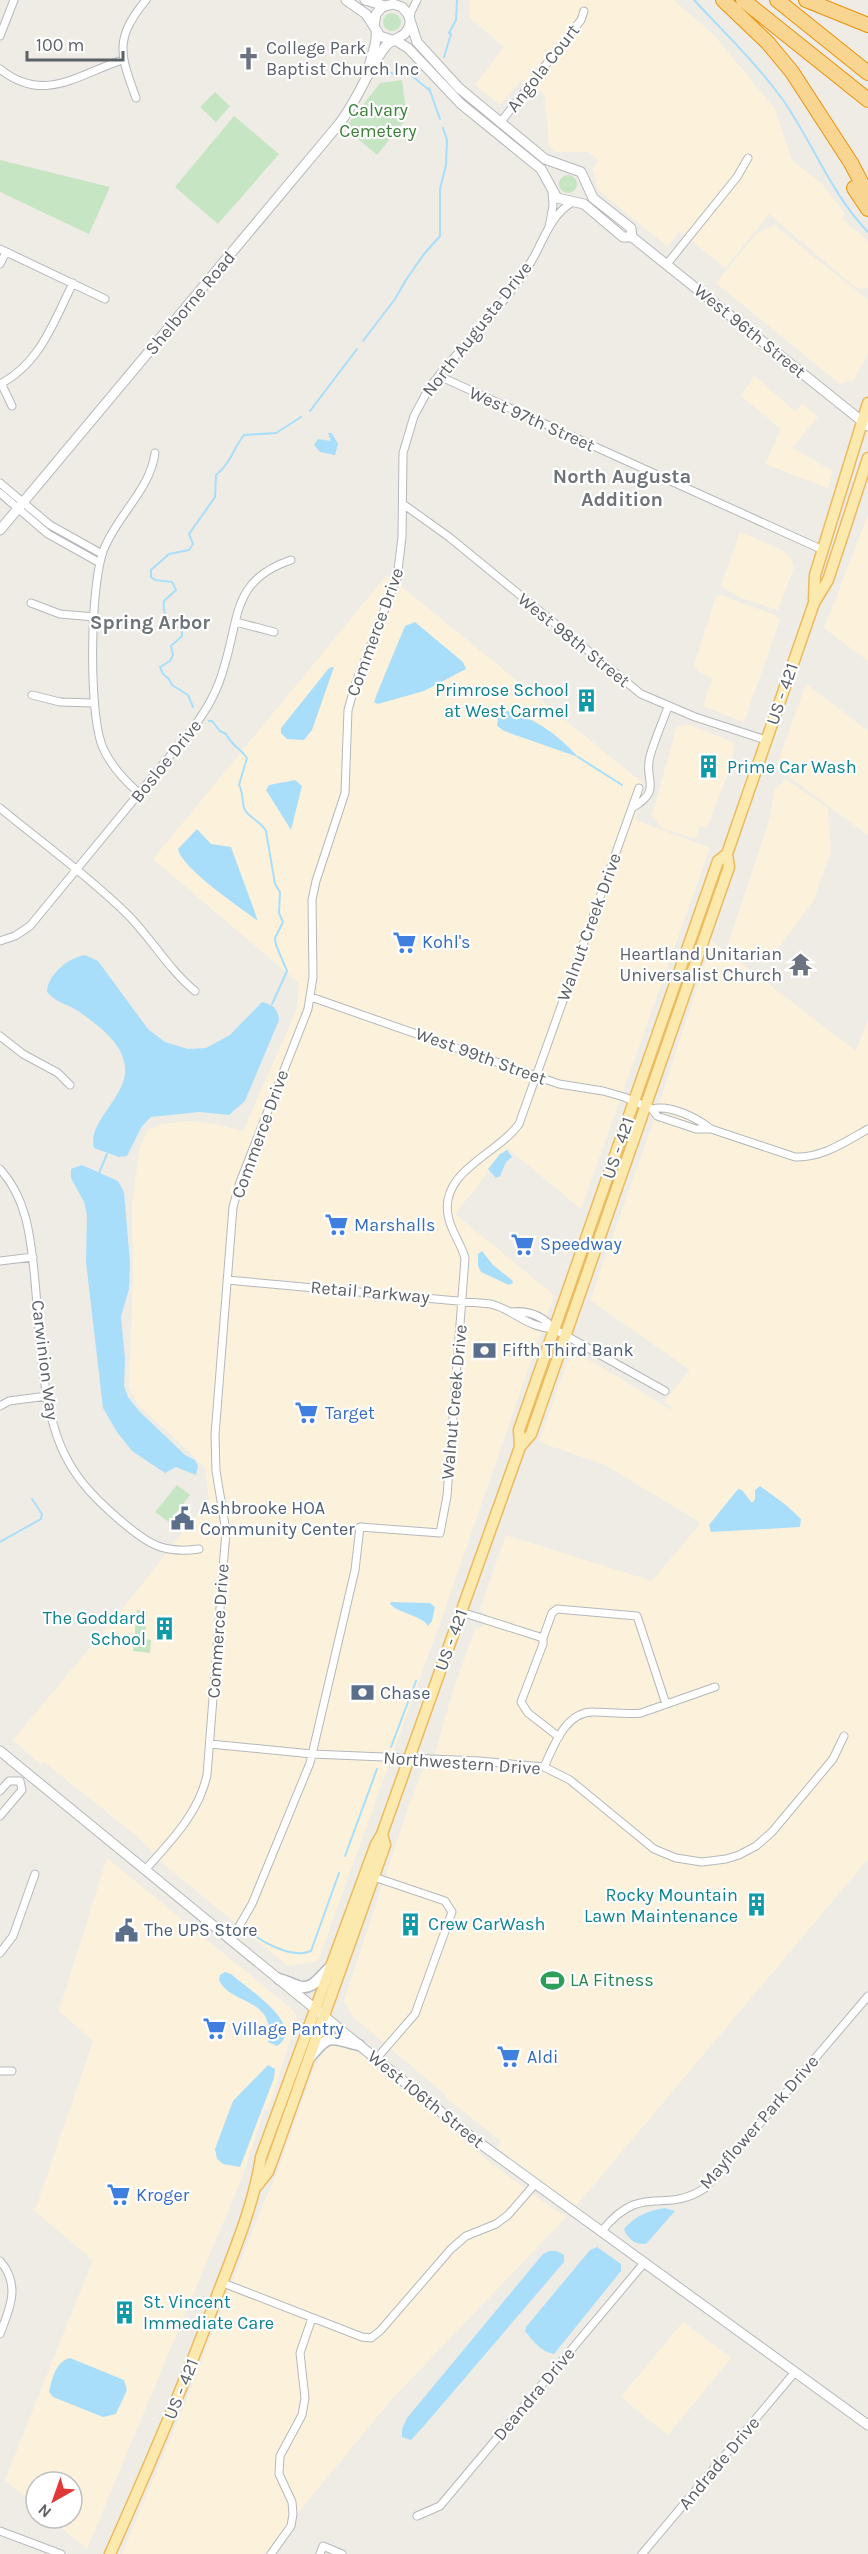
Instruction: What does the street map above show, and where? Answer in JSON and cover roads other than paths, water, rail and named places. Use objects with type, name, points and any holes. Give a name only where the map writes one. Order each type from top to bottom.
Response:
[{"type":"highway","points":[[723,0],[756,31],[804,88],[830,134],[851,163],[868,195]]},
{"type":"highway","points":[[743,0],[868,100]]},
{"type":"highway","points":[[777,0],[868,73]]},
{"type":"highway","points":[[806,0],[868,25]]},
{"type":"highway","points":[[830,134],[843,168],[868,209]]},
{"type":"main road","points":[[814,603],[815,575],[866,424],[868,403]]},
{"type":"main road","points":[[814,603],[828,580],[868,458]]},
{"type":"main road","name":"US - 421","points":[[256,2187],[268,2172],[309,2058],[331,1967],[410,1757],[520,1447],[531,1434],[649,1108],[729,867],[727,854],[814,603]]},
{"type":"main road","name":"US - 421","points":[[520,1447],[519,1430],[633,1101],[718,861],[727,854]]},
{"type":"main road","name":"US - 421","points":[[110,2554],[168,2420],[223,2283],[256,2187],[261,2157],[374,1877],[384,1845],[382,1834]]},
{"type":"main road","points":[[279,1979],[298,1986],[309,1986],[331,1967]]},
{"type":"main road","points":[[309,2058],[323,2042],[331,2038],[360,2045]]},
{"type":"street","points":[[0,36],[14,0]]},
{"type":"street","points":[[136,98],[122,60],[128,25],[146,0]]},
{"type":"street","points":[[346,0],[364,12],[383,38],[395,41],[410,50],[461,104],[538,167],[559,199],[573,202],[584,194],[586,184],[581,172],[545,159],[445,75],[416,40],[410,21],[402,7],[365,0]]},
{"type":"street","points":[[375,28],[376,14],[387,5],[403,0]]},
{"type":"street","points":[[395,41],[406,34],[417,0]]},
{"type":"street","name":"Angola Court","points":[[500,123],[581,20],[584,11]]},
{"type":"street","name":"Shelborne Road","points":[[369,69],[376,43],[375,28]]},
{"type":"street","name":"Shelborne Road","points":[[0,530],[339,124],[369,69],[386,46],[395,41]]},
{"type":"street","points":[[0,69],[23,83],[46,87],[122,60]]},
{"type":"street","points":[[667,264],[737,177],[748,158]]},
{"type":"street","points":[[551,188],[554,172],[565,166]]},
{"type":"street","name":"West 96th Street","points":[[586,184],[593,198],[631,228],[632,237]]},
{"type":"street","name":"North Augusta Drive","points":[[549,227],[553,206],[551,188]]},
{"type":"street","name":"North Augusta Drive","points":[[403,504],[402,465],[409,429],[418,407],[439,376],[524,272],[549,227],[563,208],[573,202]]},
{"type":"street","name":"West 96th Street","points":[[573,202],[584,204],[624,237],[632,237],[866,424]]},
{"type":"street","points":[[0,264],[3,251],[105,298]]},
{"type":"street","points":[[12,406],[1,383],[22,370],[36,356],[73,283]]},
{"type":"street","name":"West 97th Street","points":[[439,376],[823,550]]},
{"type":"street","points":[[140,794],[118,772],[104,750],[96,723],[94,703],[95,591],[101,558],[119,520],[151,474],[155,453]]},
{"type":"street","points":[[0,483],[48,534],[101,558]]},
{"type":"street","points":[[0,493],[20,506]]},
{"type":"street","name":"West 98th Street","points":[[403,504],[449,537],[626,683],[655,702],[766,740]]},
{"type":"street","name":"Commerce Drive","points":[[145,1870],[186,1822],[196,1805],[207,1775],[225,1536],[225,1515],[218,1480],[215,1446],[227,1280],[236,1195],[311,996],[312,900],[345,793],[349,702],[397,578],[401,553],[403,504]]},
{"type":"street","name":"Bosloe Drive","points":[[0,941],[15,936],[30,926],[192,729],[209,704],[224,668],[243,597],[254,581],[271,567],[291,560]]},
{"type":"street","points":[[30,603],[60,614],[94,617]]},
{"type":"street","points":[[236,622],[274,632]]},
{"type":"street","points":[[32,694],[60,702],[94,703]]},
{"type":"street","name":"Walnut Creek Drive","points":[[632,808],[643,802],[652,785],[650,757],[668,707]]},
{"type":"street","name":"Walnut Creek Drive","points":[[231,1940],[252,1904],[312,1754],[355,1570],[360,1527],[440,1533],[447,1496],[465,1258],[447,1214],[449,1192],[459,1177],[514,1130],[537,1076],[639,788]]},
{"type":"street","points":[[0,808],[123,910],[182,980],[195,991]]},
{"type":"street","name":"West 99th Street","points":[[311,996],[560,1084],[603,1091],[649,1108],[660,1107],[699,1120],[711,1129],[795,1157],[819,1154],[868,1129]]},
{"type":"street","points":[[0,1036],[31,1059],[58,1073],[70,1084]]},
{"type":"street","name":"Carwinion Way","points":[[0,1168],[21,1202],[27,1219],[47,1396],[54,1430],[62,1450],[81,1481],[99,1502],[136,1533],[160,1548],[178,1552],[199,1549]]},
{"type":"street","points":[[0,1261],[33,1257]]},
{"type":"street","name":"Retail Parkway","points":[[227,1280],[462,1299],[491,1304],[512,1312],[521,1320],[531,1324],[555,1329],[665,1390]]},
{"type":"street","points":[[0,1406],[9,1401],[47,1396]]},
{"type":"street","points":[[559,1737],[528,1713],[521,1702],[552,1613],[557,1609],[637,1616],[666,1704]]},
{"type":"street","points":[[461,1612],[543,1638]]},
{"type":"street","points":[[544,1767],[559,1737],[572,1718],[578,1714],[593,1712],[630,1714],[715,1687]]},
{"type":"street","name":"Northwestern Drive","points":[[210,1744],[312,1754],[410,1757],[544,1767],[570,1780],[642,1840],[660,1852],[687,1861],[712,1861],[726,1859],[747,1851],[772,1832],[833,1760],[844,1736]]},
{"type":"street","name":"West 106th Street","points":[[0,1751],[376,2059],[535,2184],[868,2425]]},
{"type":"street","points":[[0,1816],[22,1790],[20,1781],[26,1772]]},
{"type":"street","points":[[0,1791],[9,1781],[20,1781]]},
{"type":"street","points":[[0,1953],[13,1936],[35,1874]]},
{"type":"street","points":[[374,1877],[445,1901],[452,1912],[415,2014],[376,2059]]},
{"type":"street","name":"Mayflower Park Drive","points":[[601,2232],[617,2214],[635,2203],[684,2198],[705,2188],[868,1996]]},
{"type":"street","points":[[0,2071],[12,2071]]},
{"type":"street","points":[[223,2283],[362,2337],[371,2338],[380,2331],[451,2249],[466,2236],[496,2224],[508,2215],[535,2184]]},
{"type":"street","points":[[0,2261],[8,2271],[13,2290],[11,2306],[0,2334]]},
{"type":"street","name":"Deandra Drive","points":[[417,2516],[440,2506],[644,2263]]},
{"type":"street","points":[[271,2554],[291,2526],[292,2502],[279,2474],[279,2456],[302,2415],[305,2398],[300,2353],[312,2318]]},
{"type":"street","name":"Andrade Drive","points":[[642,2554],[795,2372]]},
{"type":"street","points":[[0,2531],[61,2554]]},
{"type":"street","points":[[321,2550],[342,2554]]},
{"type":"water","points":[[328,433],[332,433],[338,444],[335,455],[320,452],[314,445],[318,439],[331,441]]},
{"type":"water","points":[[415,622],[463,662],[466,669],[424,691],[378,704],[374,702],[376,696],[405,626]]},
{"type":"water","points":[[334,667],[312,730],[304,740],[287,739],[281,733],[281,728],[329,668]]},
{"type":"water","points":[[507,711],[537,723],[564,742],[578,757],[504,731],[497,726],[498,716]]},
{"type":"water","points":[[295,780],[302,786],[291,830],[266,790],[269,785]]},
{"type":"water","points":[[197,829],[211,844],[231,847],[258,921],[200,877],[182,857],[178,849]]},
{"type":"water","points":[[85,955],[98,961],[148,1029],[165,1042],[188,1049],[206,1048],[230,1035],[262,1002],[274,1008],[279,1020],[245,1101],[229,1115],[199,1112],[151,1117],[142,1126],[127,1156],[119,1157],[94,1148],[95,1130],[123,1084],[125,1064],[122,1054],[110,1037],[94,1023],[47,992],[51,979],[60,968]]},
{"type":"water","points":[[507,1150],[512,1157],[506,1162],[500,1176],[496,1178],[488,1169],[500,1154]]},
{"type":"water","points":[[82,1165],[118,1181],[124,1192],[130,1263],[129,1289],[121,1317],[125,1359],[124,1386],[128,1397],[139,1411],[185,1455],[195,1460],[198,1466],[196,1475],[176,1467],[165,1473],[132,1451],[117,1432],[103,1408],[86,1262],[87,1215],[84,1202],[71,1178],[71,1169]]},
{"type":"water","points":[[482,1251],[493,1265],[513,1283],[509,1285],[481,1272],[478,1266],[478,1254]]},
{"type":"water","points":[[760,1486],[801,1519],[800,1527],[711,1532],[709,1525],[738,1489],[742,1490],[752,1503],[755,1499],[755,1490]]},
{"type":"water","points":[[391,1602],[430,1603],[435,1607],[432,1621],[428,1626],[421,1620],[394,1607],[390,1604]]},
{"type":"water","points":[[225,1972],[231,1974],[260,1997],[280,2018],[285,2028],[284,2038],[277,2046],[268,2042],[269,2025],[265,2015],[252,2004],[223,1987],[219,1980],[220,1975]]},
{"type":"water","points":[[268,2065],[275,2069],[274,2078],[240,2167],[223,2164],[217,2159],[215,2149],[233,2101]]},
{"type":"water","points":[[665,2208],[675,2211],[646,2244],[635,2242],[627,2236],[624,2229],[633,2220],[648,2212]]},
{"type":"water","points":[[597,2247],[621,2264],[621,2271],[554,2354],[545,2351],[528,2335],[525,2331],[526,2327],[590,2250]]},
{"type":"water","points":[[557,2251],[564,2255],[564,2262],[411,2440],[402,2437],[402,2429],[407,2418],[543,2254]]},
{"type":"water","points":[[70,2358],[124,2380],[127,2390],[116,2414],[103,2417],[53,2397],[49,2392],[55,2371],[61,2363]]},
{"type":"waterway","points":[[444,57],[451,34],[449,33],[456,20],[457,0]]},
{"type":"waterway","points":[[694,0],[751,61],[783,100],[843,201],[868,232]]},
{"type":"waterway","points":[[383,70],[394,74],[411,75],[429,90]]},
{"type":"waterway","points":[[429,88],[440,119]]},
{"type":"waterway","points":[[363,341],[395,299],[424,254],[440,236],[440,189],[446,165],[447,140],[443,128]]},
{"type":"waterway","points":[[310,411],[357,349]]},
{"type":"waterway","points":[[193,707],[188,695],[172,685],[160,667],[170,661],[173,655],[171,646],[182,636],[182,631],[171,622],[164,611],[164,601],[176,590],[172,582],[155,580],[151,577],[151,570],[169,554],[189,550],[193,544],[189,534],[215,497],[216,475],[225,466],[244,435],[276,433],[301,417]]},
{"type":"waterway","points":[[209,721],[212,721],[220,731],[226,734],[247,758],[239,785],[244,807],[247,813],[266,831],[275,884],[280,892],[279,913],[283,922],[275,938],[287,971],[272,1004]]},
{"type":"waterway","points":[[578,757],[622,785]]},
{"type":"waterway","points":[[99,1173],[107,1154]]},
{"type":"waterway","points":[[0,1542],[41,1519],[42,1514],[32,1499]]},
{"type":"waterway","points":[[391,1747],[416,1681]]},
{"type":"waterway","points":[[345,1856],[377,1769]]},
{"type":"waterway","points":[[249,1931],[270,1945],[287,1951],[296,1953],[311,1951],[339,1873]]},
{"type":"place","name":"College Park Baptist Church Inc","points":[[248,58]]},
{"type":"place","name":"Primrose School at West Carmel","points":[[587,700]]},
{"type":"place","name":"Prime Car Wash","points":[[709,767]]},
{"type":"place","name":"Kohl's","points":[[404,942]]},
{"type":"place","name":"Heartland Unitarian Universalist Church","points":[[800,964]]},
{"type":"place","name":"Marshalls","points":[[336,1225]]},
{"type":"place","name":"Speedway","points":[[522,1244]]},
{"type":"place","name":"Fifth Third Bank","points":[[484,1350]]},
{"type":"place","name":"Target","points":[[307,1413]]},
{"type":"place","name":"Ashbrooke HOA Community Center","points":[[182,1518]]},
{"type":"place","name":"The Goddard School","points":[[164,1628]]},
{"type":"place","name":"Chase","points":[[362,1693]]},
{"type":"place","name":"Rocky Mountain Lawn Maintenance","points":[[756,1905]]},
{"type":"place","name":"Crew CarWash","points":[[410,1924]]},
{"type":"place","name":"The UPS Store","points":[[126,1930]]},
{"type":"place","name":"LA Fitness","points":[[552,1980]]},
{"type":"place","name":"Village Pantry","points":[[214,2029]]},
{"type":"place","name":"Aldi","points":[[509,2057]]},
{"type":"place","name":"Kroger","points":[[118,2195]]},
{"type":"place","name":"St. Vincent Immediate Care","points":[[125,2312]]},
{"type":"district","name":"North Augusta Addition","points":[[622,488]]},
{"type":"district","name":"Spring Arbor","points":[[150,622]]},
{"type":"park label","name":"Calvary Cemetery","points":[[378,120]]}]
